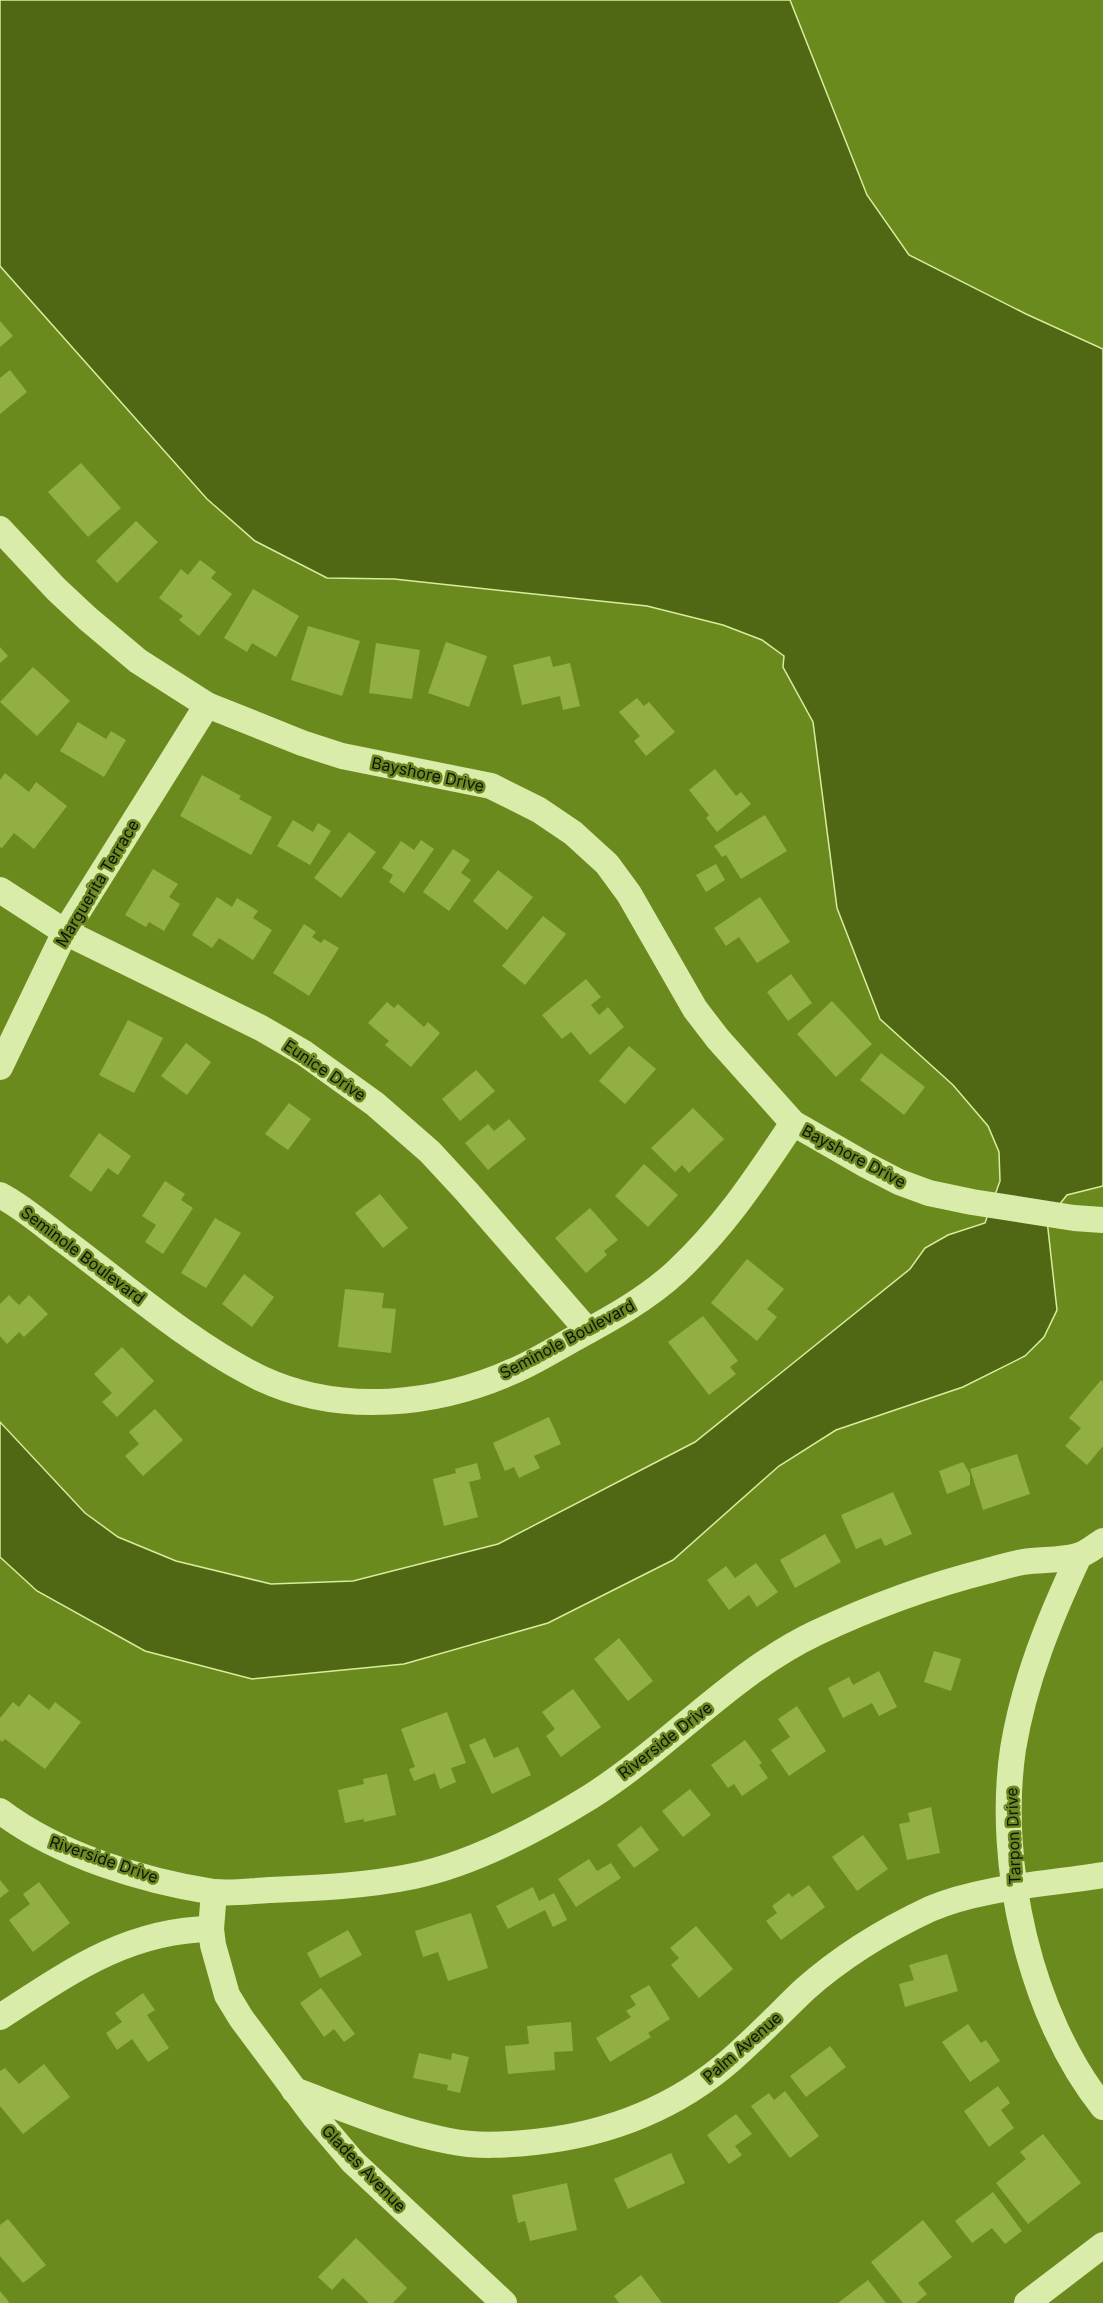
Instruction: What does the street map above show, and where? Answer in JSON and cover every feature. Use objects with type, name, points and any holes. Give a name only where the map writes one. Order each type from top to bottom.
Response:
[{"type":"street","name":"Bayshore Drive","points":[[0,529],[56,589],[87,618],[138,661],[207,705],[302,743],[342,756],[491,786],[556,820],[591,847],[607,864],[629,894],[695,1009],[724,1046],[793,1123],[899,1182],[929,1193],[972,1202],[1103,1221]]},
{"type":"street","name":"Marguerita Terrace","points":[[0,1067],[65,932],[207,705]]},
{"type":"street","name":"Eunice Drive","points":[[0,890],[65,932],[261,1028],[304,1053],[375,1104],[430,1152],[588,1331]]},
{"type":"street","name":"Seminole Boulevard","points":[[0,1195],[84,1255],[177,1327],[261,1378],[299,1393],[324,1399],[365,1402],[404,1401],[478,1385],[501,1376],[588,1331],[661,1285],[725,1222],[793,1123]]},
{"type":"street","name":"Riverside Drive","points":[[0,1811],[20,1826],[48,1841],[92,1859],[128,1872],[214,1892],[331,1888],[405,1878],[477,1856],[537,1828],[591,1796],[639,1764],[731,1687],[787,1648],[815,1633],[940,1584],[1023,1562],[1079,1556],[1103,1541]]},
{"type":"street","name":"Tarpon Drive","points":[[1079,1556],[1060,1595],[1036,1658],[1013,1750],[1010,1820],[1015,1888],[1031,1967],[1047,2010],[1080,2075],[1103,2108]]},
{"type":"street","name":"Palm Avenue","points":[[294,2090],[390,2126],[452,2142],[485,2145],[520,2144],[595,2132],[673,2102],[733,2058],[806,1988],[847,1956],[930,1909],[981,1892],[1103,1875]]},
{"type":"street","points":[[0,2017],[84,1963],[139,1939],[176,1930],[211,1929],[214,1892]]},
{"type":"street","name":"Glades Avenue","points":[[211,1929],[227,1995],[241,2018],[294,2090],[353,2162],[504,2303]]},
{"type":"street","points":[[1027,2303],[1055,2295],[1103,2245]]},
{"type":"shaded area","points":[[0,0],[790,0],[867,195],[909,255],[1026,314],[1103,349],[1103,1186],[1067,1195],[1047,1220],[1057,1310],[1044,1337],[1025,1356],[963,1387],[836,1430],[779,1466],[673,1560],[548,1623],[404,1664],[252,1679],[145,1651],[37,1591],[0,1557],[0,1422],[85,1513],[118,1537],[176,1561],[271,1584],[353,1581],[498,1544],[695,1442],[910,1269],[925,1248],[948,1235],[985,1223],[1000,1181],[999,1152],[988,1126],[953,1085],[880,1019],[837,908],[813,722],[783,667],[784,656],[762,640],[723,625],[647,606],[394,579],[327,578],[255,541],[207,499],[0,266]]},
{"type":"building","points":[[0,321],[13,336],[0,347]]},
{"type":"building","points":[[10,370],[27,392],[0,414],[0,378]]},
{"type":"building","points":[[81,463],[121,508],[88,537],[48,492]]},
{"type":"building","points":[[136,521],[158,542],[117,583],[96,561]]},
{"type":"building","points":[[200,560],[216,572],[211,578],[232,594],[199,636],[179,620],[183,616],[159,598],[181,569],[188,575]]},
{"type":"building","points":[[253,589],[299,616],[276,657],[252,643],[247,652],[224,638]]},
{"type":"building","points":[[308,626],[360,641],[342,696],[291,680]]},
{"type":"building","points":[[446,642],[487,656],[469,707],[428,693]]},
{"type":"building","points":[[376,643],[420,650],[412,699],[369,693]]},
{"type":"building","points":[[0,647],[8,656],[0,663]]},
{"type":"building","points":[[550,656],[553,667],[570,663],[580,706],[563,710],[560,696],[522,705],[513,665]]},
{"type":"building","points":[[33,667],[70,701],[37,736],[0,702]]},
{"type":"building","points":[[637,698],[644,706],[649,702],[675,732],[646,756],[634,741],[640,736],[619,712]]},
{"type":"building","points":[[78,722],[106,739],[111,731],[126,740],[104,777],[60,751]]},
{"type":"building","points":[[715,769],[736,796],[741,792],[751,804],[717,832],[706,818],[709,815],[689,790]]},
{"type":"building","points":[[5,773],[29,792],[36,782],[67,806],[34,849],[14,833],[2,848],[0,847],[0,780]]},
{"type":"building","points":[[202,775],[241,796],[239,799],[272,817],[251,855],[180,816]]},
{"type":"building","points":[[765,815],[787,851],[741,879],[726,855],[722,857],[714,846]]},
{"type":"building","points":[[293,820],[313,832],[318,823],[331,831],[310,865],[277,846]]},
{"type":"building","points":[[349,832],[376,852],[341,898],[314,878]]},
{"type":"building","points":[[421,840],[434,849],[404,893],[389,882],[393,875],[382,868],[401,841],[414,850]]},
{"type":"building","points":[[453,849],[470,860],[461,873],[471,880],[449,911],[423,892]]},
{"type":"building","points":[[716,864],[725,880],[706,892],[696,875]]},
{"type":"building","points":[[153,869],[178,884],[169,897],[180,904],[164,931],[149,922],[146,927],[125,915]]},
{"type":"building","points":[[498,870],[533,897],[507,930],[473,901]]},
{"type":"building","points":[[217,897],[232,907],[237,898],[258,911],[253,918],[272,930],[253,960],[219,938],[212,948],[192,935]]},
{"type":"building","points":[[760,897],[790,942],[757,963],[739,937],[726,946],[714,928]]},
{"type":"building","points":[[543,916],[566,934],[525,985],[502,966]]},
{"type":"building","points":[[304,924],[316,932],[312,937],[321,943],[324,939],[339,948],[309,996],[273,973]]},
{"type":"building","points":[[791,974],[812,1003],[788,1021],[767,992]]},
{"type":"building","points":[[586,979],[601,997],[591,1005],[599,1015],[608,1007],[624,1027],[590,1055],[571,1032],[562,1039],[542,1015]]},
{"type":"building","points":[[832,1001],[872,1044],[836,1077],[797,1034]]},
{"type":"building","points":[[387,1002],[394,1008],[398,1004],[424,1027],[428,1022],[440,1033],[411,1067],[385,1045],[389,1041],[368,1023]]},
{"type":"building","points":[[128,1020],[163,1038],[134,1093],[99,1075]]},
{"type":"building","points":[[186,1043],[211,1062],[187,1095],[161,1076]]},
{"type":"building","points":[[629,1046],[656,1069],[625,1104],[599,1081]]},
{"type":"building","points":[[881,1053],[925,1087],[904,1115],[860,1080]]},
{"type":"building","points":[[476,1070],[495,1091],[460,1121],[442,1099]]},
{"type":"building","points":[[289,1103],[311,1119],[288,1150],[265,1134]]},
{"type":"building","points":[[693,1108],[724,1139],[689,1173],[682,1165],[675,1172],[651,1148]]},
{"type":"building","points":[[509,1119],[526,1139],[488,1170],[465,1143],[488,1124],[494,1131]]},
{"type":"building","points":[[99,1133],[131,1156],[118,1175],[108,1168],[91,1192],[69,1176]]},
{"type":"building","points":[[644,1164],[678,1195],[648,1227],[615,1196]]},
{"type":"building","points":[[165,1181],[185,1194],[181,1200],[193,1208],[163,1254],[145,1242],[156,1225],[142,1216]]},
{"type":"building","points":[[380,1194],[408,1228],[383,1248],[355,1213]]},
{"type":"building","points":[[590,1208],[618,1240],[604,1251],[607,1255],[586,1273],[555,1238]]},
{"type":"building","points":[[215,1218],[241,1233],[206,1288],[181,1273]]},
{"type":"building","points":[[747,1259],[784,1289],[767,1309],[777,1317],[757,1341],[711,1303]]},
{"type":"building","points":[[244,1274],[274,1297],[252,1327],[222,1304]]},
{"type":"building","points":[[345,1289],[384,1293],[382,1308],[396,1309],[391,1353],[338,1347]]},
{"type":"building","points":[[9,1295],[19,1305],[29,1295],[48,1314],[24,1337],[19,1332],[7,1344],[0,1336],[0,1304]]},
{"type":"building","points":[[703,1316],[738,1361],[730,1367],[736,1374],[709,1395],[668,1342]]},
{"type":"building","points":[[122,1347],[154,1381],[117,1417],[102,1402],[112,1393],[94,1374]]},
{"type":"building","points":[[1101,1380],[1103,1382],[1103,1446],[1087,1465],[1065,1446],[1081,1428],[1069,1418]]},
{"type":"building","points":[[155,1409],[183,1440],[143,1476],[125,1456],[139,1444],[129,1432]]},
{"type":"building","points":[[549,1417],[561,1444],[534,1456],[540,1468],[519,1478],[514,1467],[505,1471],[493,1443]]},
{"type":"building","points":[[1017,1454],[1030,1494],[983,1510],[970,1469]]},
{"type":"building","points":[[963,1462],[970,1474],[970,1485],[947,1494],[939,1471]]},
{"type":"building","points":[[477,1463],[481,1479],[469,1482],[478,1517],[444,1526],[433,1479],[456,1473],[455,1469]]},
{"type":"building","points":[[893,1492],[912,1534],[885,1546],[881,1538],[856,1549],[841,1515]]},
{"type":"building","points":[[825,1534],[841,1562],[795,1588],[780,1560]]},
{"type":"building","points":[[756,1563],[778,1592],[757,1607],[749,1595],[729,1610],[707,1580],[726,1566],[735,1578]]},
{"type":"building","points":[[619,1638],[653,1681],[628,1701],[594,1659]]},
{"type":"building","points":[[934,1651],[961,1659],[951,1691],[924,1682]]},
{"type":"building","points":[[879,1671],[897,1707],[879,1716],[872,1703],[843,1718],[828,1688],[849,1677],[853,1685]]},
{"type":"building","points":[[573,1689],[601,1727],[561,1757],[546,1736],[555,1729],[542,1712]]},
{"type":"building","points":[[29,1694],[49,1710],[55,1702],[81,1722],[45,1769],[5,1739],[2,1742],[0,1740],[0,1718],[13,1702],[19,1707]]},
{"type":"building","points":[[797,1706],[826,1751],[789,1776],[771,1750],[790,1737],[778,1719]]},
{"type":"building","points":[[447,1712],[466,1763],[451,1768],[456,1782],[440,1789],[435,1773],[414,1781],[409,1769],[415,1767],[401,1729]]},
{"type":"building","points":[[485,1738],[494,1758],[518,1747],[531,1775],[492,1794],[469,1745]]},
{"type":"building","points":[[745,1740],[762,1763],[759,1765],[768,1778],[742,1796],[734,1784],[728,1788],[711,1765]]},
{"type":"building","points":[[387,1774],[396,1815],[364,1822],[364,1819],[345,1823],[338,1790],[364,1784],[363,1779]]},
{"type":"building","points":[[690,1789],[711,1815],[683,1837],[662,1811]]},
{"type":"building","points":[[931,1807],[940,1853],[907,1860],[899,1824],[910,1822],[908,1813]]},
{"type":"building","points":[[641,1826],[659,1850],[634,1868],[617,1845]]},
{"type":"building","points":[[863,1835],[888,1869],[857,1891],[832,1857]]},
{"type":"building","points":[[589,1859],[597,1871],[611,1863],[621,1878],[576,1907],[558,1879]]},
{"type":"building","points":[[0,1880],[9,1891],[0,1898]]},
{"type":"building","points":[[39,1882],[70,1923],[33,1952],[9,1920],[30,1904],[23,1894]]},
{"type":"building","points":[[809,1885],[825,1907],[781,1940],[766,1921],[777,1913],[772,1906],[789,1893],[792,1897]]},
{"type":"building","points":[[533,1887],[539,1901],[554,1893],[567,1920],[553,1927],[545,1910],[508,1929],[496,1906]]},
{"type":"building","points":[[471,1913],[488,1968],[448,1981],[438,1952],[423,1957],[415,1931]]},
{"type":"building","points":[[696,1926],[733,1969],[699,1998],[671,1965],[679,1958],[670,1948]]},
{"type":"building","points":[[348,1930],[362,1955],[320,1978],[307,1953]]},
{"type":"building","points":[[947,1954],[958,1991],[905,2007],[899,1984],[914,1980],[909,1965]]},
{"type":"building","points":[[649,1985],[670,2019],[648,2033],[651,2037],[610,2062],[596,2038],[631,2017],[626,2011],[636,2005],[630,1996]]},
{"type":"building","points":[[321,1988],[355,2034],[344,2042],[334,2029],[324,2037],[300,2003]]},
{"type":"building","points":[[143,1993],[155,2010],[147,2015],[169,2048],[148,2062],[132,2039],[117,2050],[106,2033],[122,2022],[115,2013]]},
{"type":"building","points":[[571,2022],[573,2051],[554,2052],[555,2070],[508,2074],[505,2046],[529,2044],[527,2026]]},
{"type":"building","points":[[968,2024],[981,2043],[986,2040],[1000,2061],[970,2082],[942,2042]]},
{"type":"building","points":[[830,2046],[846,2067],[806,2097],[790,2076]]},
{"type":"building","points":[[419,2053],[451,2060],[452,2053],[469,2057],[460,2093],[447,2090],[448,2085],[413,2078]]},
{"type":"building","points":[[44,2064],[70,2097],[23,2134],[0,2106],[0,2071],[5,2068],[19,2084]]},
{"type":"building","points":[[998,2086],[1010,2103],[1001,2110],[1014,2128],[989,2147],[964,2111]]},
{"type":"building","points":[[785,2091],[819,2136],[790,2158],[751,2106],[769,2093],[774,2100]]},
{"type":"building","points":[[736,2114],[752,2134],[735,2146],[742,2155],[729,2164],[707,2135]]},
{"type":"building","points":[[1043,2134],[1081,2183],[1028,2224],[996,2183],[1026,2159],[1020,2152]]},
{"type":"building","points":[[671,2153],[685,2183],[628,2209],[614,2179]]},
{"type":"building","points":[[567,2183],[577,2230],[530,2241],[525,2221],[518,2223],[512,2195]]},
{"type":"building","points":[[993,2192],[1022,2231],[1005,2244],[992,2228],[972,2243],[955,2221]]},
{"type":"building","points":[[8,2219],[46,2265],[23,2283],[0,2256],[0,2225]]},
{"type":"building","points":[[923,2220],[952,2257],[918,2283],[927,2294],[916,2303],[903,2303],[871,2262]]},
{"type":"building","points":[[356,2238],[407,2288],[393,2303],[369,2303],[343,2278],[332,2290],[318,2277]]},
{"type":"building","points":[[641,2275],[662,2303],[619,2303],[614,2296]]},
{"type":"building","points":[[868,2280],[886,2303],[838,2303]]},
{"type":"building","points":[[0,2291],[9,2302],[8,2303],[0,2303]]}]
